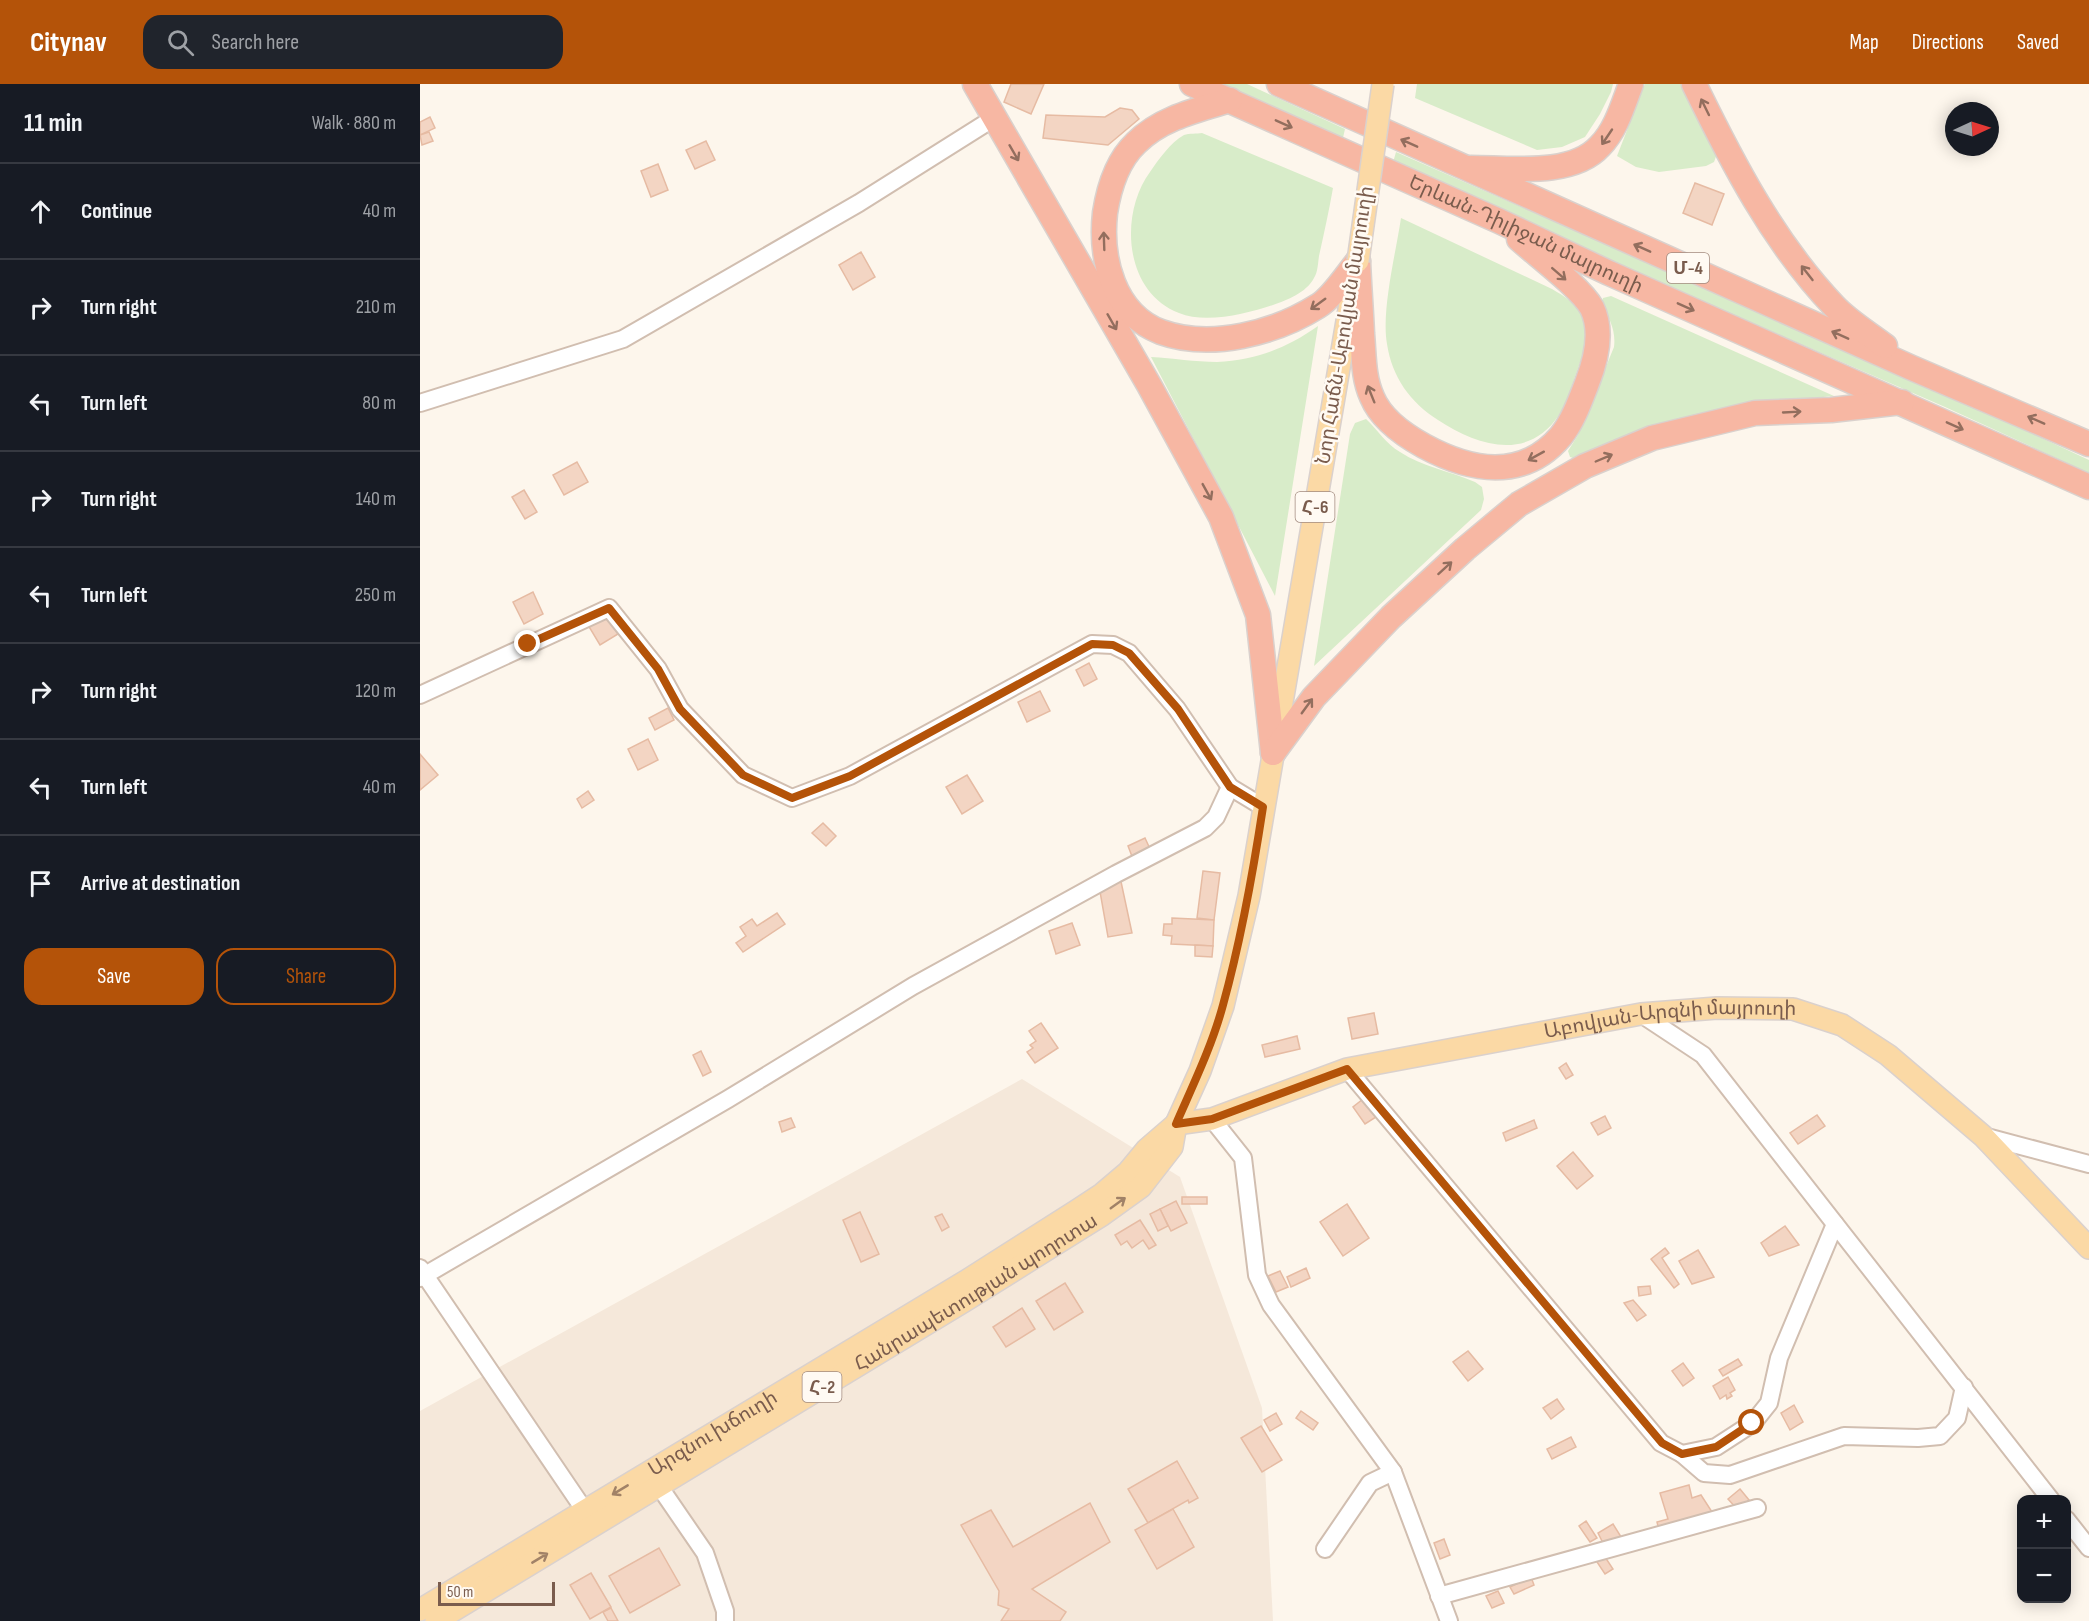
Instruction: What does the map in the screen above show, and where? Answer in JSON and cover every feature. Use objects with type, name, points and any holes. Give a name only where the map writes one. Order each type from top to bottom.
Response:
[{"type":"highway","points":[[975,84],[1149,386],[1221,517],[1258,615],[1272,753]]},
{"type":"highway","name":"Երևան-Դիլիջան մայրուղի","points":[[1192,84],[2089,487]]},
{"type":"highway","name":"Երևան-Դիլիջան մայրուղի","points":[[1279,84],[1912,368],[2089,444]]},
{"type":"highway","points":[[1463,168],[1555,168],[1591,155],[1602,145],[1615,126],[1631,84]]},
{"type":"highway","points":[[1694,84],[1732,162],[1766,217],[1807,275],[1836,307],[1912,368]]},
{"type":"highway","points":[[1230,100],[1162,123],[1136,142],[1116,171],[1107,199],[1105,255],[1111,280],[1132,312],[1160,332],[1188,338],[1225,338],[1256,332],[1283,324],[1321,305],[1358,261]]},
{"type":"highway","points":[[1358,261],[1365,377],[1372,399],[1386,419],[1407,437],[1451,459],[1492,468],[1513,466],[1548,449],[1562,434],[1574,414],[1593,368],[1598,329],[1592,309],[1581,293],[1499,222]]},
{"type":"highway","points":[[1272,753],[1314,697],[1391,616],[1519,504],[1585,466],[1652,438],[1755,413],[1831,410],[1902,402]]},
{"type":"main road","name":"Նոր Հաճն-Աբովյան մայրուղի","points":[[1176,1124],[1200,1071],[1223,1006],[1249,896],[1358,261],[1383,84]]},
{"type":"main road","name":"Աբովյան-Արզնի մայրուղի","points":[[1176,1124],[1212,1119],[1347,1069],[1641,1014],[1717,1008],[1793,1009],[1842,1025],[1888,1055],[1983,1136],[2089,1248]]},
{"type":"main road","name":"Հանրապետության պողոտա","points":[[436,1621],[1102,1215],[1141,1186],[1157,1168],[1172,1147],[1176,1124]]},
{"type":"main road","name":"Արզնու խճուղի","points":[[420,1610],[966,1281],[1094,1200],[1128,1172],[1147,1149],[1176,1124]]},
{"type":"street","points":[[420,403],[623,339],[859,203],[994,118]]},
{"type":"street","points":[[420,695],[609,608],[658,669],[680,709],[743,775],[792,798],[850,776],[1084,647],[1092,644],[1113,645],[1129,653],[1178,709],[1230,787],[1263,807]]},
{"type":"street","points":[[585,1511],[422,1274],[728,1099],[913,986],[1116,874],[1205,828],[1216,817],[1230,787]]},
{"type":"street","points":[[1641,1014],[1703,1054],[2047,1495]]},
{"type":"street","points":[[1347,1069],[1662,1443],[1682,1454],[1704,1473],[1730,1475],[1844,1436],[1918,1438],[1940,1436],[1957,1418],[1964,1387]]},
{"type":"street","points":[[1212,1119],[1243,1158],[1257,1275],[1271,1305],[1393,1472],[1449,1621]]},
{"type":"street","points":[[1983,1136],[2089,1164]]},
{"type":"street","points":[[1682,1454],[1716,1447],[1752,1423],[1769,1402],[1779,1358],[1836,1224]]},
{"type":"street","points":[[1325,1549],[1370,1483],[1393,1472]]},
{"type":"street","points":[[659,1486],[705,1553],[725,1611],[725,1621]]},
{"type":"street","points":[[1439,1596],[1757,1508]]},
{"type":"street","points":[[2071,1524],[2089,1548]]},
{"type":"shaded area","points":[[1022,1079],[1180,1177],[1262,1408],[1273,1621],[420,1621],[420,1411]]},
{"type":"green space","points":[[1216,84],[1247,84],[1345,129],[1342,142]]},
{"type":"green space","points":[[1417,84],[1613,84],[1600,114],[1585,137],[1562,147],[1537,150],[1415,98]]},
{"type":"green space","points":[[1645,84],[1688,84],[1718,151],[1714,162],[1706,166],[1659,172],[1636,167],[1617,156]]},
{"type":"green space","points":[[1202,133],[1333,188],[1316,273],[1311,283],[1296,295],[1251,312],[1226,317],[1201,318],[1179,313],[1161,303],[1147,288],[1137,270],[1132,250],[1131,230],[1140,189],[1157,162],[1174,142],[1184,135]]},
{"type":"green space","points":[[1396,152],[1927,385],[2089,460],[2089,473],[1945,407],[1392,166]]},
{"type":"green space","points":[[1401,218],[1552,289],[1569,300],[1579,311],[1585,330],[1585,345],[1581,360],[1569,395],[1559,415],[1547,430],[1532,439],[1517,444],[1502,445],[1485,442],[1469,437],[1438,420],[1419,405],[1404,388],[1389,356],[1386,331],[1390,281]]},
{"type":"green space","points":[[1611,296],[1834,396],[1748,404],[1576,459],[1570,457],[1568,451],[1578,435],[1614,347],[1612,325],[1601,305],[1603,298]]},
{"type":"green space","points":[[1318,326],[1275,596],[1151,357],[1217,362],[1245,359],[1283,347]]},
{"type":"green space","points":[[1366,419],[1395,449],[1427,465],[1475,482],[1482,487],[1484,499],[1481,510],[1314,666],[1350,434],[1355,423]]},
{"type":"building","points":[[1011,84],[1044,84],[1031,114],[1004,102]]},
{"type":"building","points":[[1120,108],[1132,110],[1139,119],[1108,145],[1043,138],[1046,115],[1105,117]]},
{"type":"building","points":[[430,117],[435,128],[420,135],[420,122]]},
{"type":"building","points":[[429,132],[433,141],[422,145],[420,135]]},
{"type":"building","points":[[706,141],[715,160],[695,169],[686,150]]},
{"type":"building","points":[[658,164],[668,190],[651,197],[641,171]]},
{"type":"building","points":[[1695,183],[1724,194],[1712,225],[1683,213]]},
{"type":"building","points":[[861,252],[875,277],[853,290],[839,265]]},
{"type":"building","points":[[577,462],[588,482],[564,495],[553,475]]},
{"type":"building","points":[[524,490],[537,512],[525,519],[512,497]]},
{"type":"building","points":[[533,592],[543,614],[524,624],[513,602]]},
{"type":"building","points":[[605,614],[618,634],[600,645],[588,625]]},
{"type":"building","points":[[1089,663],[1097,679],[1084,686],[1076,670]]},
{"type":"building","points":[[1040,691],[1050,711],[1027,722],[1018,702]]},
{"type":"building","points":[[668,708],[674,720],[655,730],[649,718]]},
{"type":"building","points":[[648,739],[658,760],[638,770],[628,749]]},
{"type":"building","points":[[420,754],[438,775],[420,790]]},
{"type":"building","points":[[967,775],[983,801],[962,814],[946,787]]},
{"type":"building","points":[[588,791],[594,800],[582,808],[577,799]]},
{"type":"building","points":[[823,823],[836,836],[826,846],[812,833]]},
{"type":"building","points":[[1145,838],[1151,851],[1133,859],[1128,846]]},
{"type":"building","points":[[1203,871],[1220,873],[1214,920],[1197,918]]},
{"type":"building","points":[[1120,877],[1132,933],[1108,937],[1099,886]]},
{"type":"building","points":[[777,913],[785,924],[743,952],[736,943],[746,936],[740,927],[752,919],[757,926]]},
{"type":"building","points":[[1172,918],[1214,920],[1213,946],[1171,944],[1172,936],[1163,935],[1164,924],[1172,924]]},
{"type":"building","points":[[1072,923],[1080,945],[1056,954],[1049,931]]},
{"type":"building","points":[[1195,945],[1213,946],[1212,957],[1195,956]]},
{"type":"building","points":[[1374,1013],[1378,1034],[1352,1039],[1348,1018]]},
{"type":"building","points":[[1041,1023],[1058,1048],[1035,1063],[1027,1052],[1033,1048],[1030,1045],[1036,1041],[1029,1031]]},
{"type":"building","points":[[1297,1036],[1300,1049],[1265,1057],[1262,1045]]},
{"type":"building","points":[[701,1051],[711,1072],[703,1076],[693,1055]]},
{"type":"building","points":[[1566,1063],[1573,1075],[1566,1079],[1559,1068]]},
{"type":"building","points":[[1363,1099],[1376,1117],[1365,1124],[1353,1107]]},
{"type":"building","points":[[1817,1115],[1825,1126],[1798,1144],[1790,1133]]},
{"type":"building","points":[[1605,1116],[1611,1128],[1598,1135],[1591,1123]]},
{"type":"building","points":[[791,1118],[795,1127],[782,1132],[779,1122]]},
{"type":"building","points":[[1534,1120],[1537,1128],[1506,1141],[1503,1133]]},
{"type":"building","points":[[1573,1152],[1593,1176],[1577,1189],[1557,1166]]},
{"type":"building","points":[[1182,1197],[1207,1197],[1207,1204],[1182,1204]]},
{"type":"building","points":[[1176,1201],[1187,1223],[1171,1231],[1160,1209]]},
{"type":"building","points":[[1347,1204],[1369,1238],[1343,1256],[1320,1222]]},
{"type":"building","points":[[1160,1209],[1168,1226],[1158,1231],[1150,1214]]},
{"type":"building","points":[[860,1212],[879,1254],[861,1262],[843,1220]]},
{"type":"building","points":[[942,1214],[949,1227],[942,1231],[935,1217]]},
{"type":"building","points":[[1140,1220],[1156,1245],[1149,1249],[1143,1240],[1132,1248],[1127,1241],[1121,1245],[1115,1235]]},
{"type":"building","points":[[1785,1226],[1799,1245],[1769,1256],[1761,1243]]},
{"type":"building","points":[[1665,1248],[1669,1253],[1662,1258],[1679,1284],[1674,1288],[1651,1259]]},
{"type":"building","points":[[1698,1250],[1714,1277],[1692,1284],[1679,1261]]},
{"type":"building","points":[[1306,1268],[1310,1278],[1291,1287],[1287,1277]]},
{"type":"building","points":[[1280,1271],[1288,1287],[1276,1292],[1268,1276]]},
{"type":"building","points":[[1065,1283],[1083,1312],[1054,1330],[1036,1301]]},
{"type":"building","points":[[1650,1286],[1651,1294],[1639,1296],[1638,1287]]},
{"type":"building","points":[[1633,1300],[1646,1315],[1637,1321],[1624,1303]]},
{"type":"building","points":[[1022,1308],[1035,1329],[1006,1347],[993,1327]]},
{"type":"building","points":[[1468,1351],[1483,1369],[1468,1381],[1453,1362]]},
{"type":"building","points":[[1738,1359],[1742,1365],[1723,1376],[1719,1370]]},
{"type":"building","points":[[1683,1363],[1694,1378],[1683,1386],[1672,1371]]},
{"type":"building","points":[[1728,1377],[1735,1390],[1727,1399],[1726,1395],[1720,1399],[1713,1386]]},
{"type":"building","points":[[1557,1399],[1564,1409],[1551,1419],[1543,1408]]},
{"type":"building","points":[[1794,1405],[1803,1422],[1790,1430],[1781,1413]]},
{"type":"building","points":[[1301,1411],[1318,1423],[1313,1430],[1296,1418]]},
{"type":"building","points":[[1276,1413],[1282,1424],[1270,1431],[1264,1420]]},
{"type":"building","points":[[1261,1426],[1282,1460],[1262,1472],[1241,1438]]},
{"type":"building","points":[[1571,1437],[1576,1447],[1552,1459],[1547,1449]]},
{"type":"building","points":[[1177,1461],[1198,1498],[1189,1503],[1188,1500],[1148,1523],[1128,1489]]},
{"type":"building","points":[[1689,1485],[1692,1498],[1701,1495],[1714,1515],[1659,1530],[1657,1522],[1668,1519],[1660,1493]]},
{"type":"building","points":[[1740,1489],[1749,1500],[1738,1510],[1728,1499]]},
{"type":"building","points":[[1090,1503],[1110,1542],[1032,1589],[1066,1612],[1060,1621],[1001,1621],[1009,1609],[998,1605],[999,1591],[961,1525],[991,1510],[1013,1547]]},
{"type":"building","points":[[1173,1509],[1194,1547],[1157,1569],[1135,1530]]},
{"type":"building","points":[[1586,1521],[1597,1538],[1590,1542],[1579,1526]]},
{"type":"building","points":[[1613,1524],[1623,1540],[1603,1543],[1598,1533]]},
{"type":"building","points":[[1444,1539],[1450,1555],[1440,1559],[1434,1543]]},
{"type":"building","points":[[659,1548],[680,1585],[630,1613],[609,1576]]},
{"type":"building","points":[[1603,1554],[1613,1569],[1605,1574],[1595,1559]]},
{"type":"building","points":[[591,1573],[611,1607],[590,1619],[570,1585]]},
{"type":"building","points":[[1531,1577],[1534,1585],[1514,1594],[1510,1587]]},
{"type":"building","points":[[1498,1591],[1504,1603],[1492,1608],[1486,1596]]},
{"type":"building","points":[[611,1608],[618,1621],[608,1621],[603,1612]]},
{"type":"route","points":[[528,644],[609,608],[658,669],[680,709],[743,775],[792,798],[850,776],[1092,644],[1113,645],[1129,653],[1178,709],[1230,787],[1263,807],[1249,896],[1223,1006],[1200,1071],[1176,1124],[1212,1119],[1347,1069],[1662,1443],[1682,1454],[1716,1447],[1752,1423]]}]
